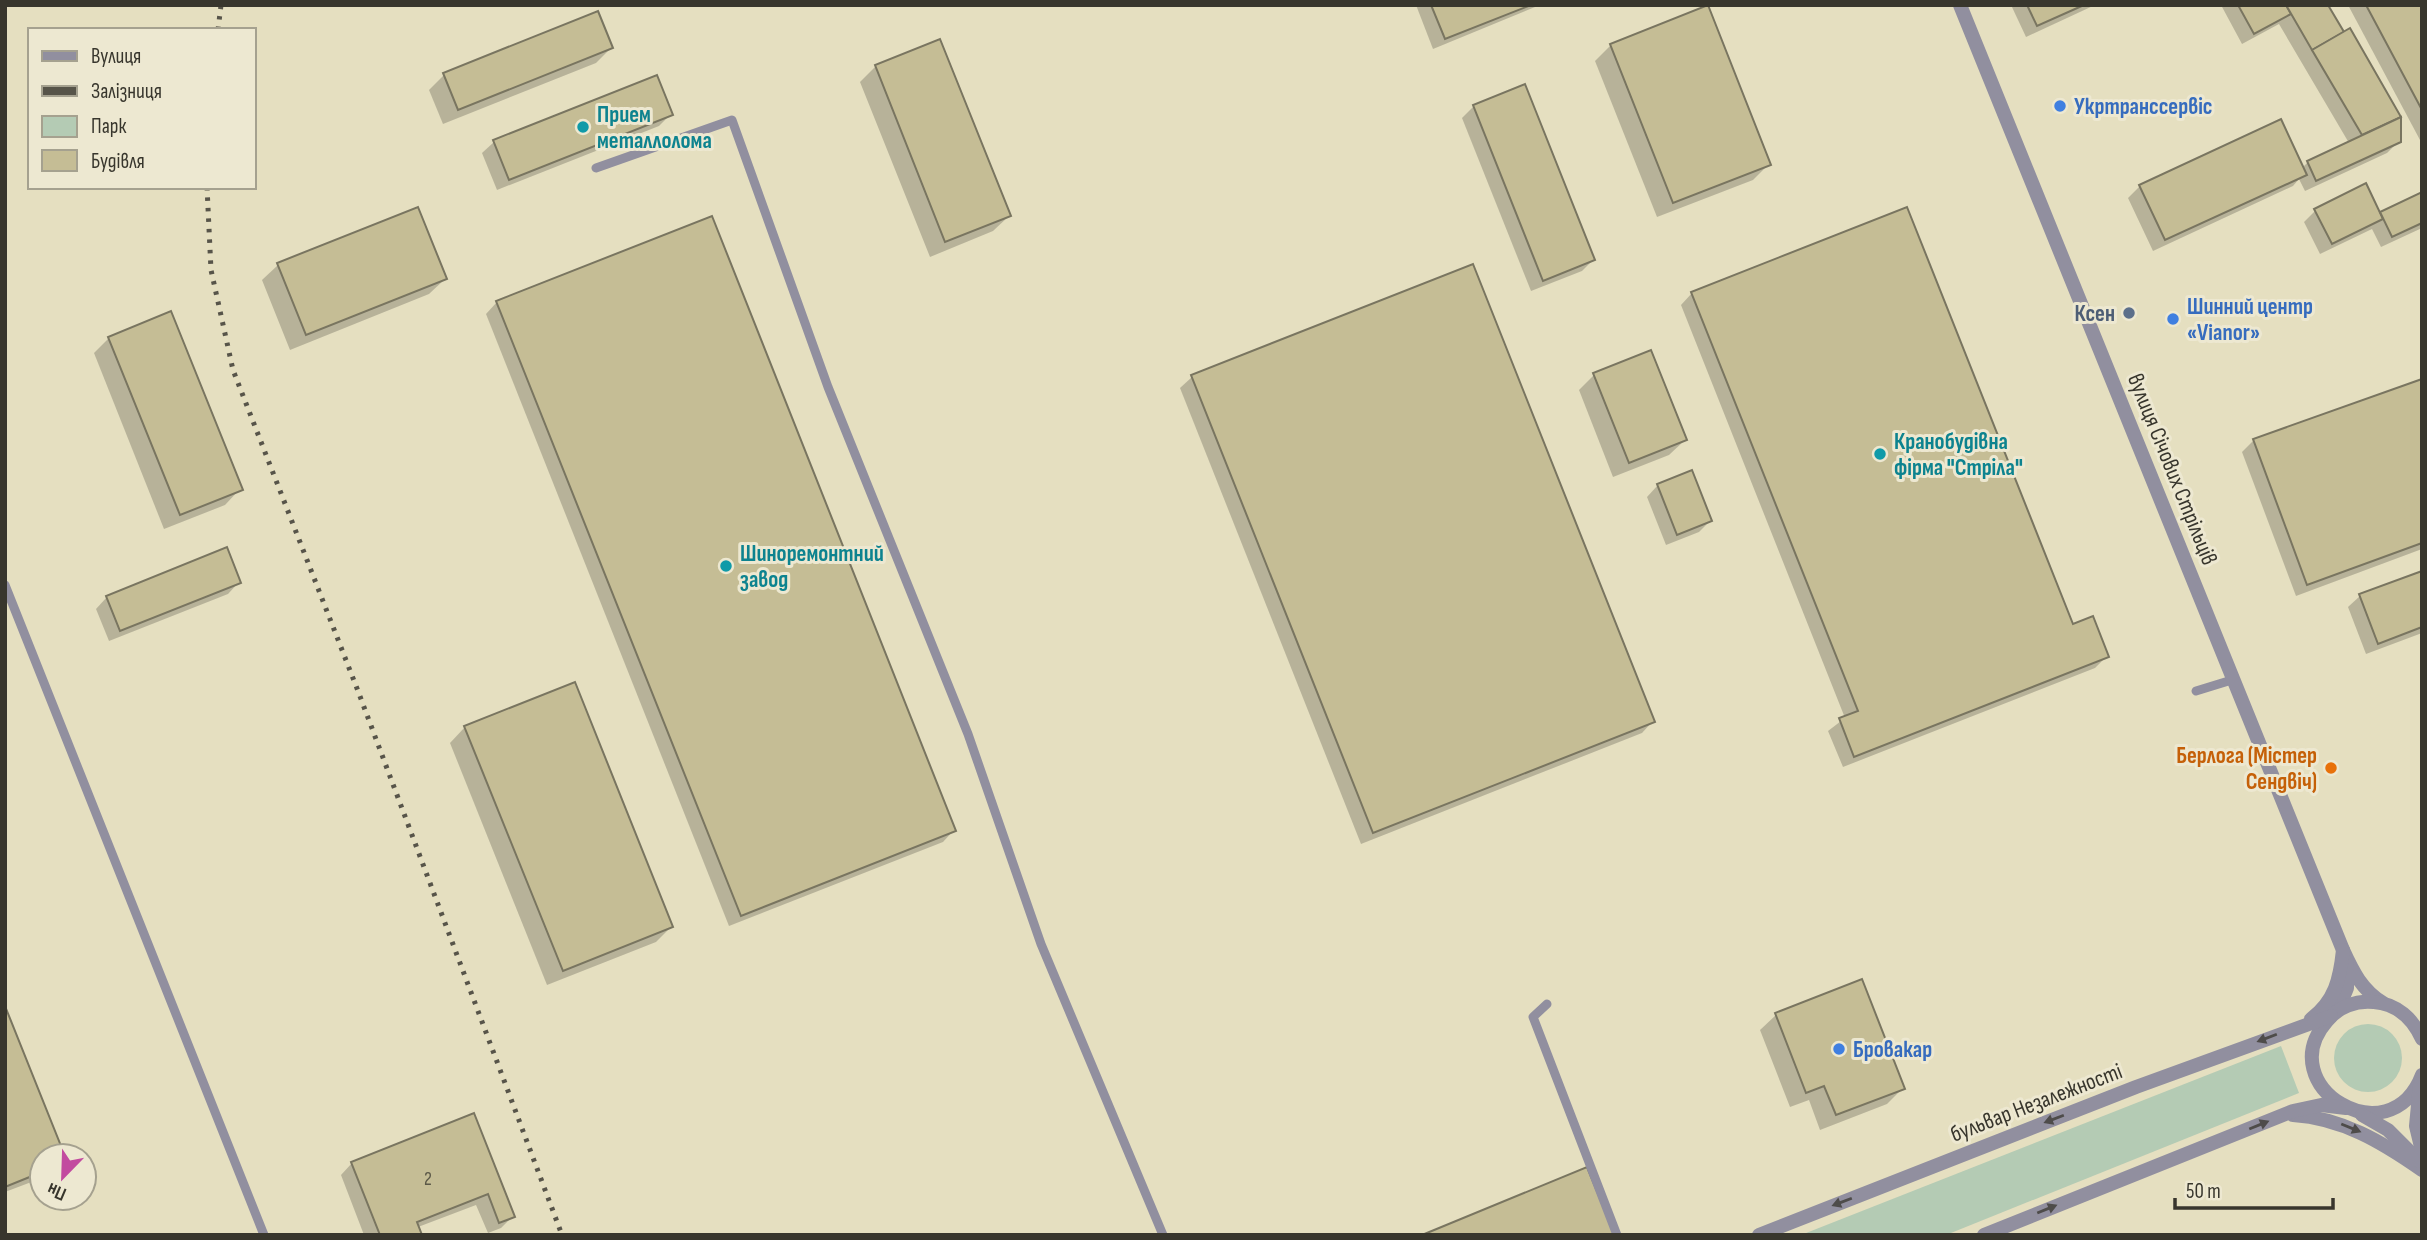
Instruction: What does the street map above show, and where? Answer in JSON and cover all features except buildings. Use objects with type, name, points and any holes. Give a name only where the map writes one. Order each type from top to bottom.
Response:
[{"type":"street","name":"вулиця Січових Стрільців","points":[[1960,5],[2343,950],[2359,982],[2368,993],[2383,1003]]},
{"type":"street","name":"вулиця Січових Стрільців","points":[[2343,950],[2348,972],[2347,988],[2335,1013],[2316,1039],[2314,1066],[2324,1091],[2350,1110]]},
{"type":"street","points":[[2302,1026],[2322,1010],[2334,993],[2343,950]]},
{"type":"street","name":"бульвар Незалежності","points":[[1759,1235],[2136,1087],[2365,1001],[2383,1003]]},
{"type":"street","points":[[2383,1003],[2422,1019]]},
{"type":"street","points":[[2400,1011],[2414,1024],[2422,1040]]},
{"type":"street","points":[[1984,1235],[2302,1108],[2320,1105],[2372,1113],[2390,1109],[2406,1099],[2421,1076]]},
{"type":"street","points":[[2421,1076],[2415,1115],[2422,1152]]},
{"type":"street","points":[[2350,1110],[2388,1130],[2422,1167]]},
{"type":"street","points":[[2284,1115],[2322,1119],[2351,1128],[2422,1167]]},
{"type":"lane","points":[[596,168],[732,120],[828,387],[968,734],[1041,944],[1163,1235]]},
{"type":"lane","points":[[5,585],[264,1235]]},
{"type":"lane","points":[[2196,691],[2235,679]]},
{"type":"lane","points":[[1547,1004],[1533,1017],[1617,1235]]},
{"type":"shaded area","points":[[5,5],[2422,5],[2422,1235],[5,1235]]},
{"type":"green space","points":[[2361,1024],[2375,1024],[2387,1029],[2397,1039],[2402,1058],[2397,1077],[2387,1087],[2375,1092],[2361,1092],[2349,1087],[2339,1077],[2334,1065],[2334,1051],[2339,1039],[2349,1029]]},
{"type":"green space","points":[[2281,1046],[2299,1093],[1946,1235],[1801,1235]]},
{"type":"railway","points":[[218,28],[221,5]]},
{"type":"railway","points":[[207,189],[211,270],[233,370],[358,691],[562,1235]]},
{"type":"place","name":"Укртранссервіс","points":[[2060,106]]},
{"type":"place","name":"Прием металлолома","points":[[583,127]]},
{"type":"place","name":"Ксен","points":[[2129,313]]},
{"type":"place","name":"Шинний центр «Vianor»","points":[[2173,319]]},
{"type":"place","name":"Кранобудівна фірма \"Стріла\"","points":[[1880,454]]},
{"type":"place","name":"Шиноремонтний завод","points":[[726,566]]},
{"type":"place","name":"Берлога (Містер Сендвіч)","points":[[2331,768]]},
{"type":"place","name":"Бровакар","points":[[1839,1049]]}]
